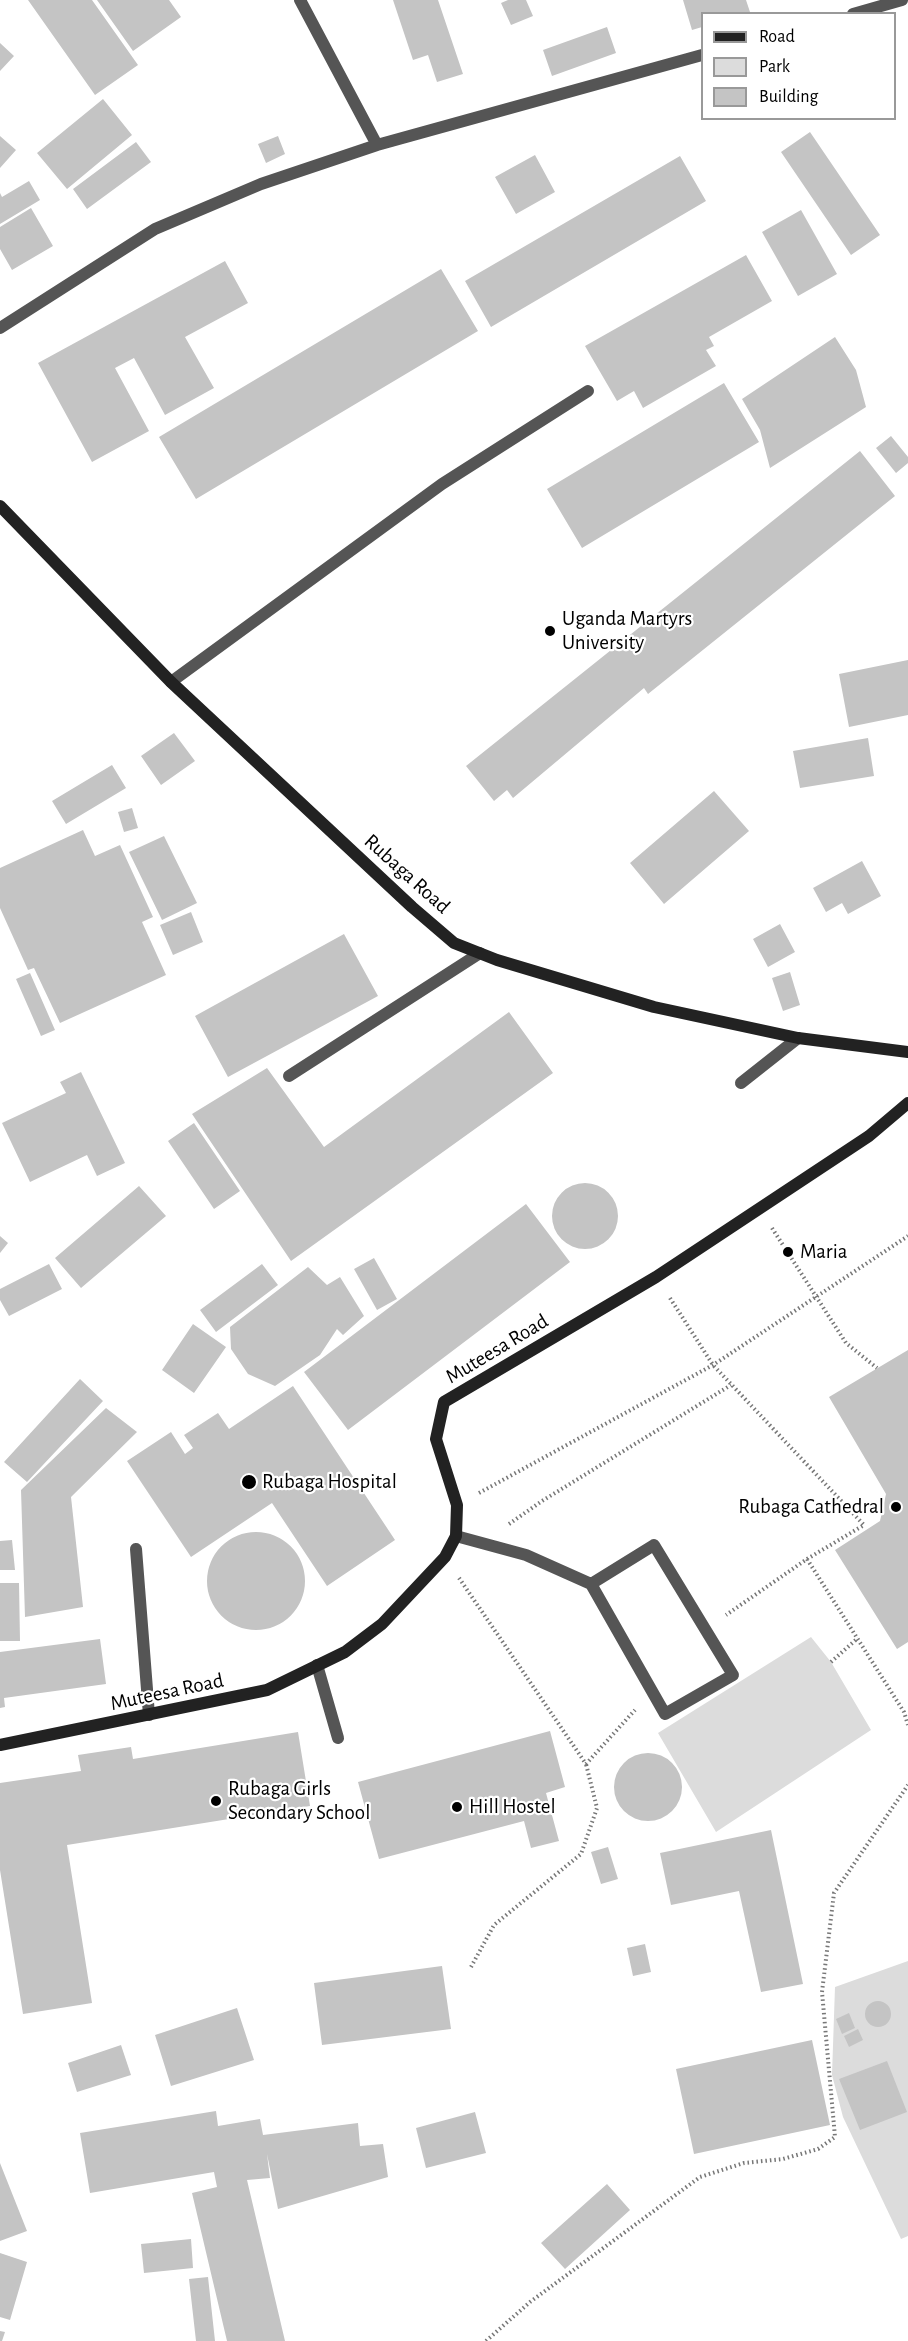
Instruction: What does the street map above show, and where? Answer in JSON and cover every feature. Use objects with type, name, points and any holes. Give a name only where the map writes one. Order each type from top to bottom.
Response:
[{"type":"street","points":[[300,0],[377,145]]},
{"type":"street","points":[[860,12],[902,0]]},
{"type":"street","points":[[0,328],[155,229],[261,184],[377,145],[701,55]]},
{"type":"street","points":[[171,682],[442,484],[588,392]]},
{"type":"street","name":"Rubaga Road","points":[[0,506],[171,682],[412,907],[454,943],[654,1007],[798,1038],[908,1052]]},
{"type":"street","points":[[289,1076],[480,953]]},
{"type":"street","points":[[741,1083],[798,1038]]},
{"type":"street","name":"Muteesa Road","points":[[0,1745],[267,1690],[345,1652],[382,1624],[445,1557],[456,1536],[457,1505],[436,1439],[444,1402],[656,1277],[869,1136],[908,1103]]},
{"type":"street","points":[[456,1536],[526,1556],[591,1584],[665,1714],[733,1675],[654,1545],[591,1584]]},
{"type":"street","points":[[136,1549],[149,1715]]},
{"type":"street","points":[[317,1665],[338,1738]]},
{"type":"path","points":[[759,1208],[846,1343],[877,1368]]},
{"type":"path","points":[[457,1505],[713,1365],[908,1236]]},
{"type":"path","points":[[656,1277],[713,1365],[864,1525],[807,1558],[706,1629]]},
{"type":"path","points":[[482,1543],[542,1501],[731,1385]]},
{"type":"path","points":[[445,1557],[586,1764],[597,1808],[581,1854],[494,1926],[471,1966]]},
{"type":"path","points":[[807,1558],[906,1713],[908,1725]]},
{"type":"path","points":[[831,1662],[858,1638]]},
{"type":"path","points":[[586,1764],[652,1692]]},
{"type":"path","points":[[486,2341],[530,2302],[700,2177],[744,2163],[783,2159],[818,2150],[835,2137],[822,1992],[834,1893],[908,1785]]},
{"type":"green space","points":[[811,1637],[831,1662],[871,1730],[716,1832],[658,1733]]},
{"type":"green space","points":[[908,1961],[908,2236],[901,2239],[843,2117],[832,2075],[835,1987]]},
{"type":"building","points":[[28,0],[92,0],[138,65],[95,95]]},
{"type":"building","points":[[97,0],[169,0],[181,17],[133,51]]},
{"type":"building","points":[[393,0],[438,0],[463,74],[437,82],[428,55],[413,60]]},
{"type":"building","points":[[508,0],[526,0],[533,16],[511,25],[501,3]]},
{"type":"building","points":[[683,0],[746,0],[750,12],[701,12],[701,27],[692,30]]},
{"type":"building","points":[[607,27],[616,53],[552,76],[543,50]]},
{"type":"building","points":[[0,43],[14,56],[0,71]]},
{"type":"building","points":[[103,99],[132,135],[67,189],[37,153]]},
{"type":"building","points":[[810,132],[880,235],[851,255],[781,152]]},
{"type":"building","points":[[0,136],[16,150],[0,168]]},
{"type":"building","points":[[278,136],[285,154],[266,163],[258,144]]},
{"type":"building","points":[[136,142],[151,162],[87,209],[73,189]]},
{"type":"building","points":[[535,155],[555,192],[516,214],[495,177]]},
{"type":"building","points":[[680,156],[706,201],[491,327],[465,281]]},
{"type":"building","points":[[29,181],[40,200],[0,224],[0,193],[2,197]]},
{"type":"building","points":[[31,208],[53,246],[12,270],[0,249],[0,227]]},
{"type":"building","points":[[801,210],[837,274],[798,296],[762,232]]},
{"type":"building","points":[[746,255],[772,301],[709,337],[714,346],[706,350],[716,366],[643,408],[634,391],[617,401],[585,346]]},
{"type":"building","points":[[225,261],[248,303],[185,337],[214,388],[165,415],[134,358],[115,368],[149,431],[92,462],[38,363]]},
{"type":"building","points":[[441,269],[478,331],[196,499],[159,437]]},
{"type":"building","points":[[835,337],[856,370],[866,407],[770,468],[760,430],[742,399]]},
{"type":"building","points":[[724,383],[759,442],[582,548],[547,489]]},
{"type":"building","points":[[891,436],[908,457],[908,463],[896,473],[876,448]]},
{"type":"building","points":[[860,451],[895,496],[648,694],[644,688],[513,798],[507,790],[494,801],[466,766]]},
{"type":"building","points":[[908,660],[908,715],[849,727],[839,674]]},
{"type":"building","points":[[174,733],[195,761],[161,785],[141,756]]},
{"type":"building","points":[[868,738],[874,776],[800,788],[793,751]]},
{"type":"building","points":[[112,765],[126,788],[66,824],[52,801]]},
{"type":"building","points":[[714,791],[749,831],[664,904],[630,863]]},
{"type":"building","points":[[132,808],[138,828],[124,832],[118,812]]},
{"type":"building","points":[[83,830],[95,856],[120,845],[153,917],[142,922],[166,975],[60,1023],[34,968],[28,970],[0,908],[0,868]]},
{"type":"building","points":[[164,836],[197,903],[162,920],[129,852]]},
{"type":"building","points":[[862,861],[881,896],[848,914],[842,903],[826,912],[813,888]]},
{"type":"building","points":[[191,912],[203,942],[173,955],[160,925]]},
{"type":"building","points":[[780,924],[795,952],[768,967],[753,939]]},
{"type":"building","points":[[344,934],[378,996],[228,1077],[195,1016]]},
{"type":"building","points":[[790,972],[800,1005],[783,1011],[772,978]]},
{"type":"building","points":[[30,973],[55,1030],[41,1036],[16,979]]},
{"type":"building","points":[[509,1012],[553,1073],[291,1261],[192,1114],[267,1068],[324,1147]]},
{"type":"building","points":[[81,1072],[125,1163],[97,1176],[87,1155],[30,1182],[2,1123],[66,1093],[60,1082]]},
{"type":"building","points":[[194,1123],[240,1191],[214,1209],[168,1141]]},
{"type":"building","points":[[585,1183],[598,1185],[613,1198],[618,1216],[616,1229],[603,1244],[585,1249],[572,1247],[557,1234],[552,1216],[554,1203],[567,1188]]},
{"type":"building","points":[[139,1186],[166,1216],[81,1288],[55,1258]]},
{"type":"building","points":[[526,1204],[570,1262],[348,1430],[304,1372]]},
{"type":"building","points":[[0,1236],[8,1243],[0,1253]]},
{"type":"building","points":[[374,1258],[397,1299],[377,1310],[354,1269]]},
{"type":"building","points":[[49,1264],[62,1289],[9,1316],[0,1300],[0,1289]]},
{"type":"building","points":[[262,1264],[278,1285],[216,1332],[200,1310]]},
{"type":"building","points":[[308,1267],[327,1285],[340,1277],[364,1316],[343,1335],[337,1329],[320,1355],[275,1386],[248,1374],[231,1349],[230,1327]]},
{"type":"building","points":[[193,1324],[226,1347],[194,1393],[162,1370]]},
{"type":"building","name":"Rubaga Cathedral","points":[[908,1350],[908,1642],[897,1649],[835,1550],[880,1521],[886,1494],[829,1397]]},
{"type":"building","points":[[80,1379],[103,1401],[27,1482],[4,1462]]},
{"type":"building","name":"Rubaga Hospital","points":[[293,1386],[395,1540],[327,1586],[272,1503],[191,1557],[127,1461],[171,1432],[185,1454],[193,1448],[184,1435],[218,1413],[229,1429]]},
{"type":"building","points":[[106,1408],[137,1432],[71,1497],[83,1607],[25,1617],[21,1490]]},
{"type":"building","points":[[256,1532],[275,1536],[291,1546],[301,1562],[305,1581],[301,1600],[291,1616],[275,1626],[256,1630],[237,1626],[221,1616],[211,1600],[207,1581],[211,1562],[221,1546],[237,1536]]},
{"type":"building","points":[[12,1540],[15,1570],[0,1570],[0,1541]]},
{"type":"building","points":[[0,1583],[19,1583],[20,1641],[0,1641]]},
{"type":"building","points":[[100,1639],[106,1684],[4,1698],[5,1707],[0,1708],[0,1652]]},
{"type":"building","name":"Hill Hostel","points":[[550,1731],[565,1787],[546,1793],[559,1841],[531,1848],[524,1821],[379,1859],[358,1782]]},
{"type":"building","points":[[298,1732],[310,1806],[67,1845],[92,2003],[23,2014],[0,1870],[0,1783],[81,1771],[78,1755],[131,1747],[133,1759]]},
{"type":"building","points":[[655,1753],[667,1759],[676,1768],[682,1780],[680,1800],[672,1811],[655,1821],[641,1821],[624,1811],[616,1800],[614,1780],[624,1763],[635,1755]]},
{"type":"building","points":[[771,1830],[803,1984],[761,1992],[739,1891],[671,1905],[660,1853]]},
{"type":"building","points":[[608,1847],[618,1879],[601,1884],[591,1852]]},
{"type":"building","points":[[645,1944],[651,1972],[633,1976],[627,1948]]},
{"type":"building","points":[[442,1966],[451,2029],[322,2045],[314,1983]]},
{"type":"building","points":[[878,2001],[887,2005],[891,2014],[887,2023],[878,2027],[869,2023],[865,2014],[869,2005]]},
{"type":"building","points":[[237,2008],[254,2060],[171,2086],[155,2035]]},
{"type":"building","points":[[849,2013],[855,2028],[842,2034],[836,2019]]},
{"type":"building","points":[[858,2029],[863,2040],[849,2047],[844,2036]]},
{"type":"building","points":[[812,2040],[830,2125],[694,2154],[676,2069]]},
{"type":"building","points":[[121,2045],[131,2075],[77,2092],[68,2063]]},
{"type":"building","points":[[887,2061],[907,2112],[860,2130],[839,2079]]},
{"type":"building","points":[[216,2111],[218,2126],[260,2119],[263,2135],[358,2123],[360,2146],[383,2144],[388,2177],[278,2209],[267,2154],[270,2178],[247,2180],[285,2341],[227,2341],[192,2193],[217,2187],[214,2172],[90,2193],[80,2133]]},
{"type":"building","points":[[475,2112],[486,2153],[426,2168],[416,2128]]},
{"type":"building","points":[[0,2163],[27,2231],[0,2241]]},
{"type":"building","points":[[607,2184],[630,2210],[565,2269],[541,2243]]},
{"type":"building","points":[[191,2239],[193,2268],[144,2273],[141,2244]]},
{"type":"building","points":[[0,2253],[27,2262],[10,2320],[0,2317]]},
{"type":"building","points":[[208,2277],[215,2341],[196,2341],[189,2279]]},
{"type":"building","points":[[0,2331],[5,2332],[2,2341],[0,2341]]},
{"type":"place","name":"Uganda Martyrs University","points":[[550,631]]},
{"type":"place","name":"Maria","points":[[788,1252]]},
{"type":"place","name":"Rubaga Hospital","points":[[249,1482]]},
{"type":"place","name":"Rubaga Cathedral","points":[[896,1507]]},
{"type":"place","name":"Rubaga Girls Secondary School","points":[[216,1801]]},
{"type":"place","name":"Hill Hostel","points":[[457,1807]]}]
